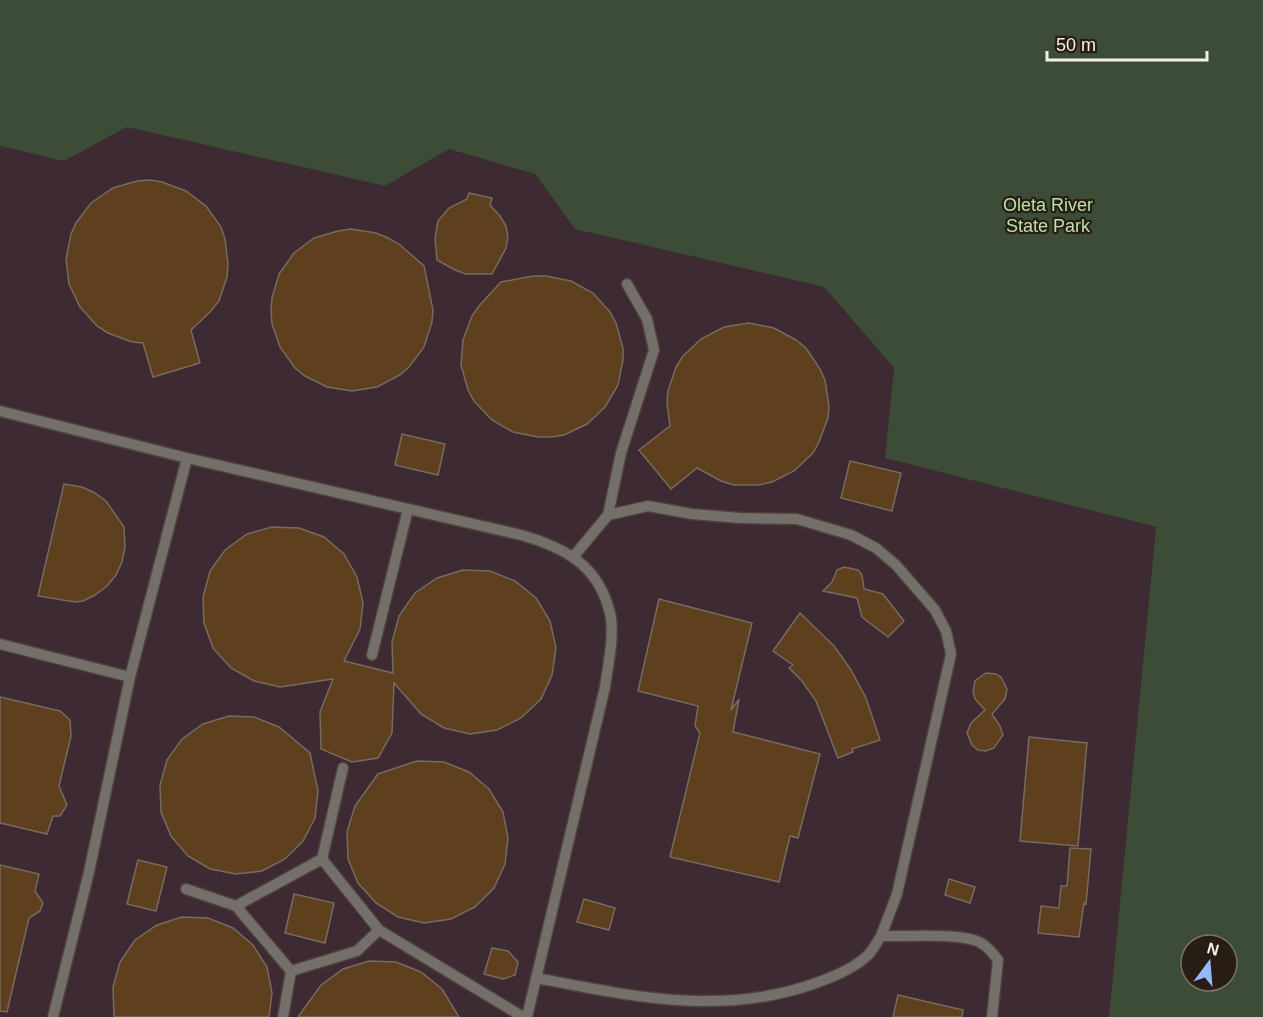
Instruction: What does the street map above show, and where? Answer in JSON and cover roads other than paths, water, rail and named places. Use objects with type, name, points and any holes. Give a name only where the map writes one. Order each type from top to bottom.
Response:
[{"type":"lane","points":[[574,556],[608,515],[621,453],[654,350],[647,319],[627,284]]},
{"type":"lane","points":[[0,411],[187,458],[549,543],[574,556],[587,568],[597,582],[610,614],[611,645],[605,687],[525,1017],[379,930],[322,859]]},
{"type":"lane","points":[[53,1017],[88,872],[130,677],[187,458]]},
{"type":"lane","points":[[536,978],[640,998],[675,1001],[747,1000],[802,988],[827,979],[868,955],[881,936],[897,894],[951,654],[946,631],[935,610],[913,582],[876,548],[851,535],[797,519],[702,515],[648,506],[608,515]]},
{"type":"lane","points":[[372,655],[408,509]]},
{"type":"lane","points":[[0,644],[130,677]]},
{"type":"lane","points":[[236,906],[322,859],[343,768]]},
{"type":"lane","points":[[186,890],[236,906],[291,971]]},
{"type":"lane","points":[[291,971],[357,951],[379,930]]},
{"type":"lane","points":[[881,936],[966,938],[980,942],[998,960],[992,1017]]},
{"type":"lane","points":[[283,1017],[291,971]]},
{"type":"park label","name":"Oleta River State Park","points":[[1048,215]]}]
